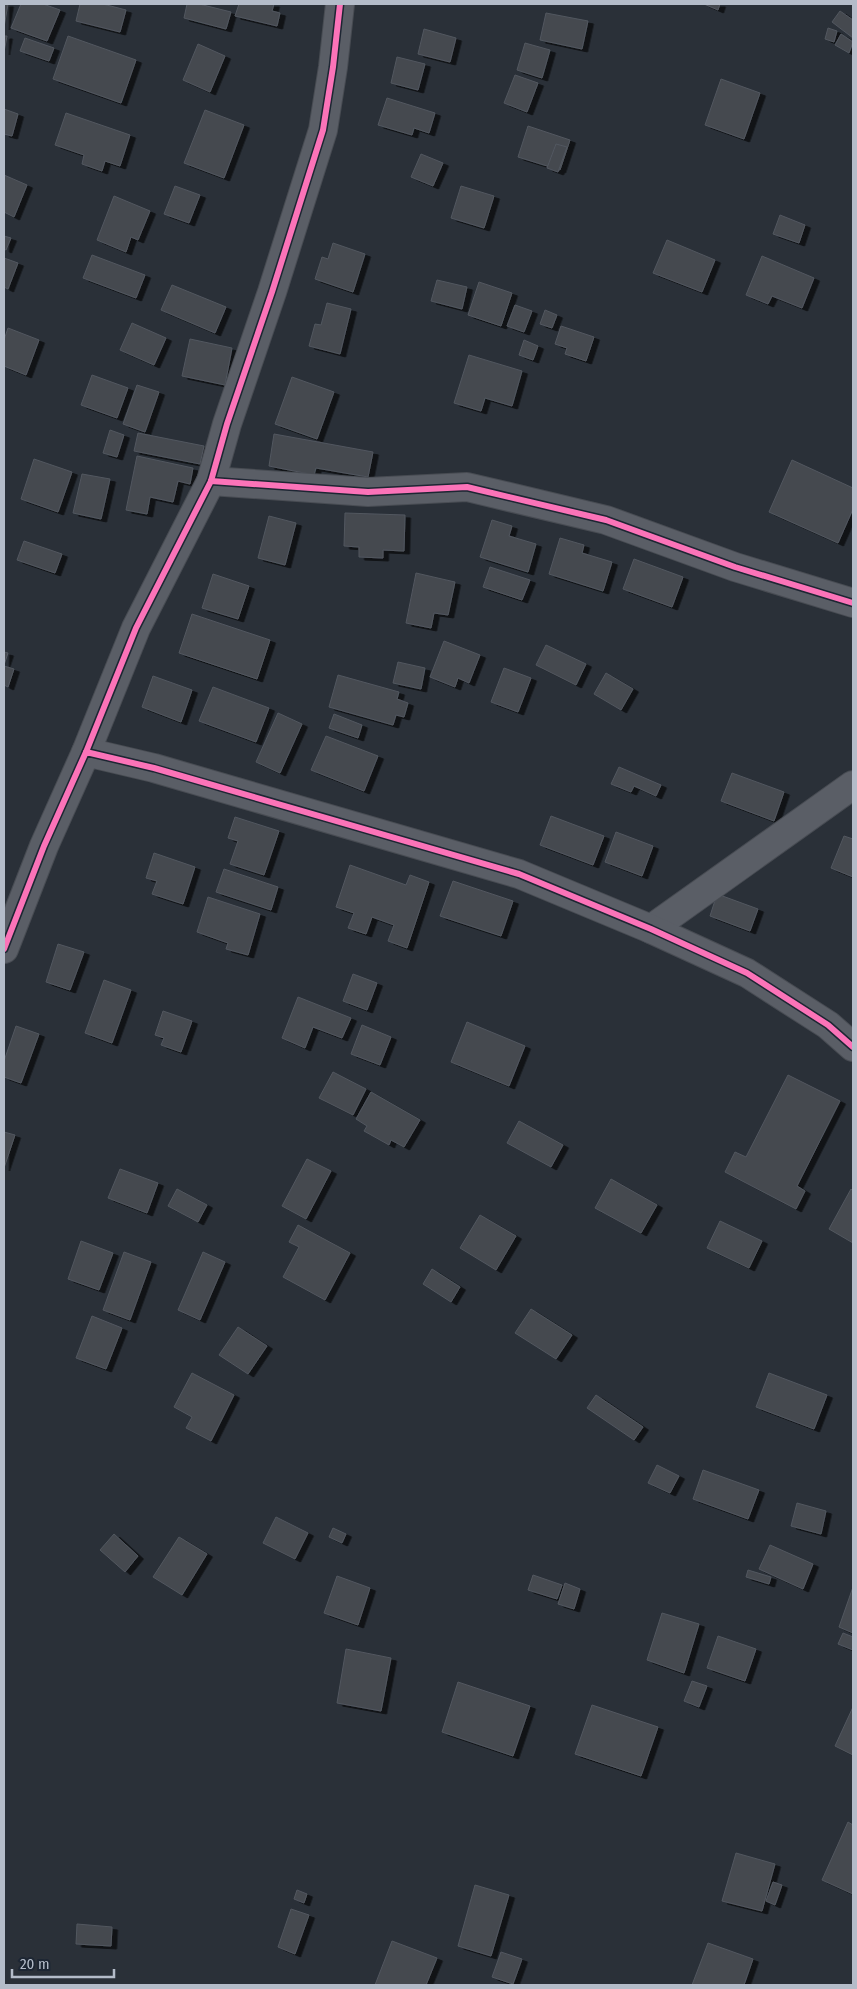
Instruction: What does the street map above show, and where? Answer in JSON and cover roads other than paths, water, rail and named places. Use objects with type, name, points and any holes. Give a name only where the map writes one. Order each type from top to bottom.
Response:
[{"type":"street","points":[[4,949],[44,846],[86,752],[136,628],[211,481],[227,424],[272,292],[323,130],[340,4]]},
{"type":"street","points":[[211,481],[368,492],[467,487],[606,520],[735,567],[853,603]]},
{"type":"street","points":[[86,752],[154,768],[519,874],[651,928],[747,973],[828,1025],[853,1047]]},
{"type":"street","points":[[651,928],[853,785]]}]
